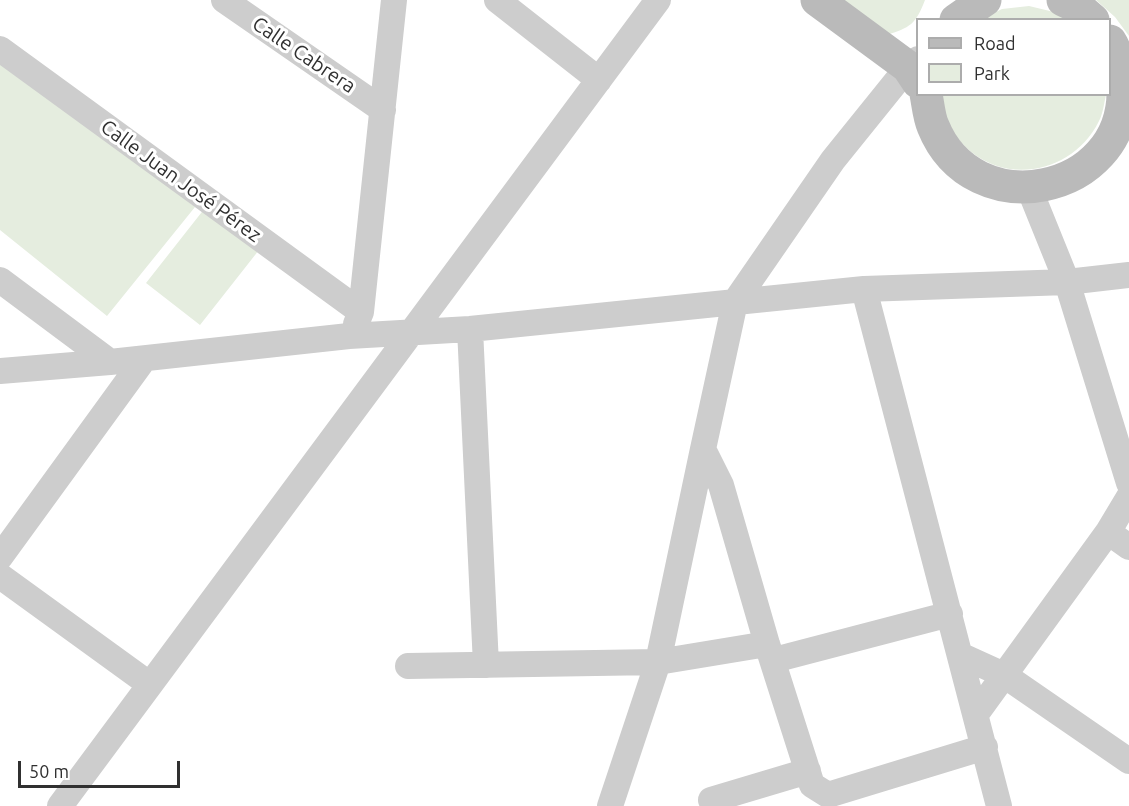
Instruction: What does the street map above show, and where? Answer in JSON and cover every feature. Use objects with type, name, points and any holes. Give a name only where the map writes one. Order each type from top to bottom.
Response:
[{"type":"street","name":"Calle Cabrera","points":[[224,0],[383,110]]},
{"type":"street","points":[[350,336],[361,312],[394,0]]},
{"type":"street","points":[[497,0],[599,80]]},
{"type":"street","points":[[60,806],[658,0]]},
{"type":"street","points":[[817,0],[916,79]]},
{"type":"street","points":[[1063,0],[1078,7],[1091,18]]},
{"type":"street","points":[[924,96],[932,126],[948,152],[971,172],[999,185],[1029,188],[1059,182],[1083,169],[1102,150],[1116,126],[1126,101],[1122,73],[1111,42]]},
{"type":"street","name":"Calle Juan José Pérez","points":[[0,49],[361,312]]},
{"type":"street","points":[[610,806],[658,662],[735,302],[833,160],[916,86]]},
{"type":"street","points":[[1029,188],[1067,282],[1129,483]]},
{"type":"street","points":[[0,371],[144,359],[350,336],[470,329],[864,289],[1067,282],[1129,275]]},
{"type":"street","points":[[0,280],[110,362]]},
{"type":"street","points":[[864,289],[999,806]]},
{"type":"street","points":[[470,329],[486,665]]},
{"type":"street","points":[[0,557],[144,359]]},
{"type":"street","points":[[703,449],[721,485],[812,785],[828,795],[985,747]]},
{"type":"street","points":[[976,714],[1108,532],[1129,497]]},
{"type":"street","points":[[1108,532],[1129,547]]},
{"type":"street","points":[[0,576],[149,684]]},
{"type":"street","points":[[408,666],[658,662],[771,652],[950,614]]},
{"type":"street","points":[[960,656],[1004,675],[1129,761]]},
{"type":"street","points":[[711,800],[808,771]]},
{"type":"green space","points":[[839,0],[925,0],[911,24],[886,35]]},
{"type":"green space","points":[[1096,0],[1129,0],[1129,36],[1115,17]]},
{"type":"green space","points":[[1029,6],[1054,12],[1064,18],[983,18],[1002,9]]},
{"type":"green space","points":[[0,50],[195,207],[107,316],[0,230]]},
{"type":"green space","points":[[941,96],[1106,96],[1099,121],[1088,138],[1075,151],[1041,168],[1023,170],[1005,168],[987,162],[963,144],[944,114]]},
{"type":"green space","points":[[205,208],[259,250],[200,325],[146,283]]}]
